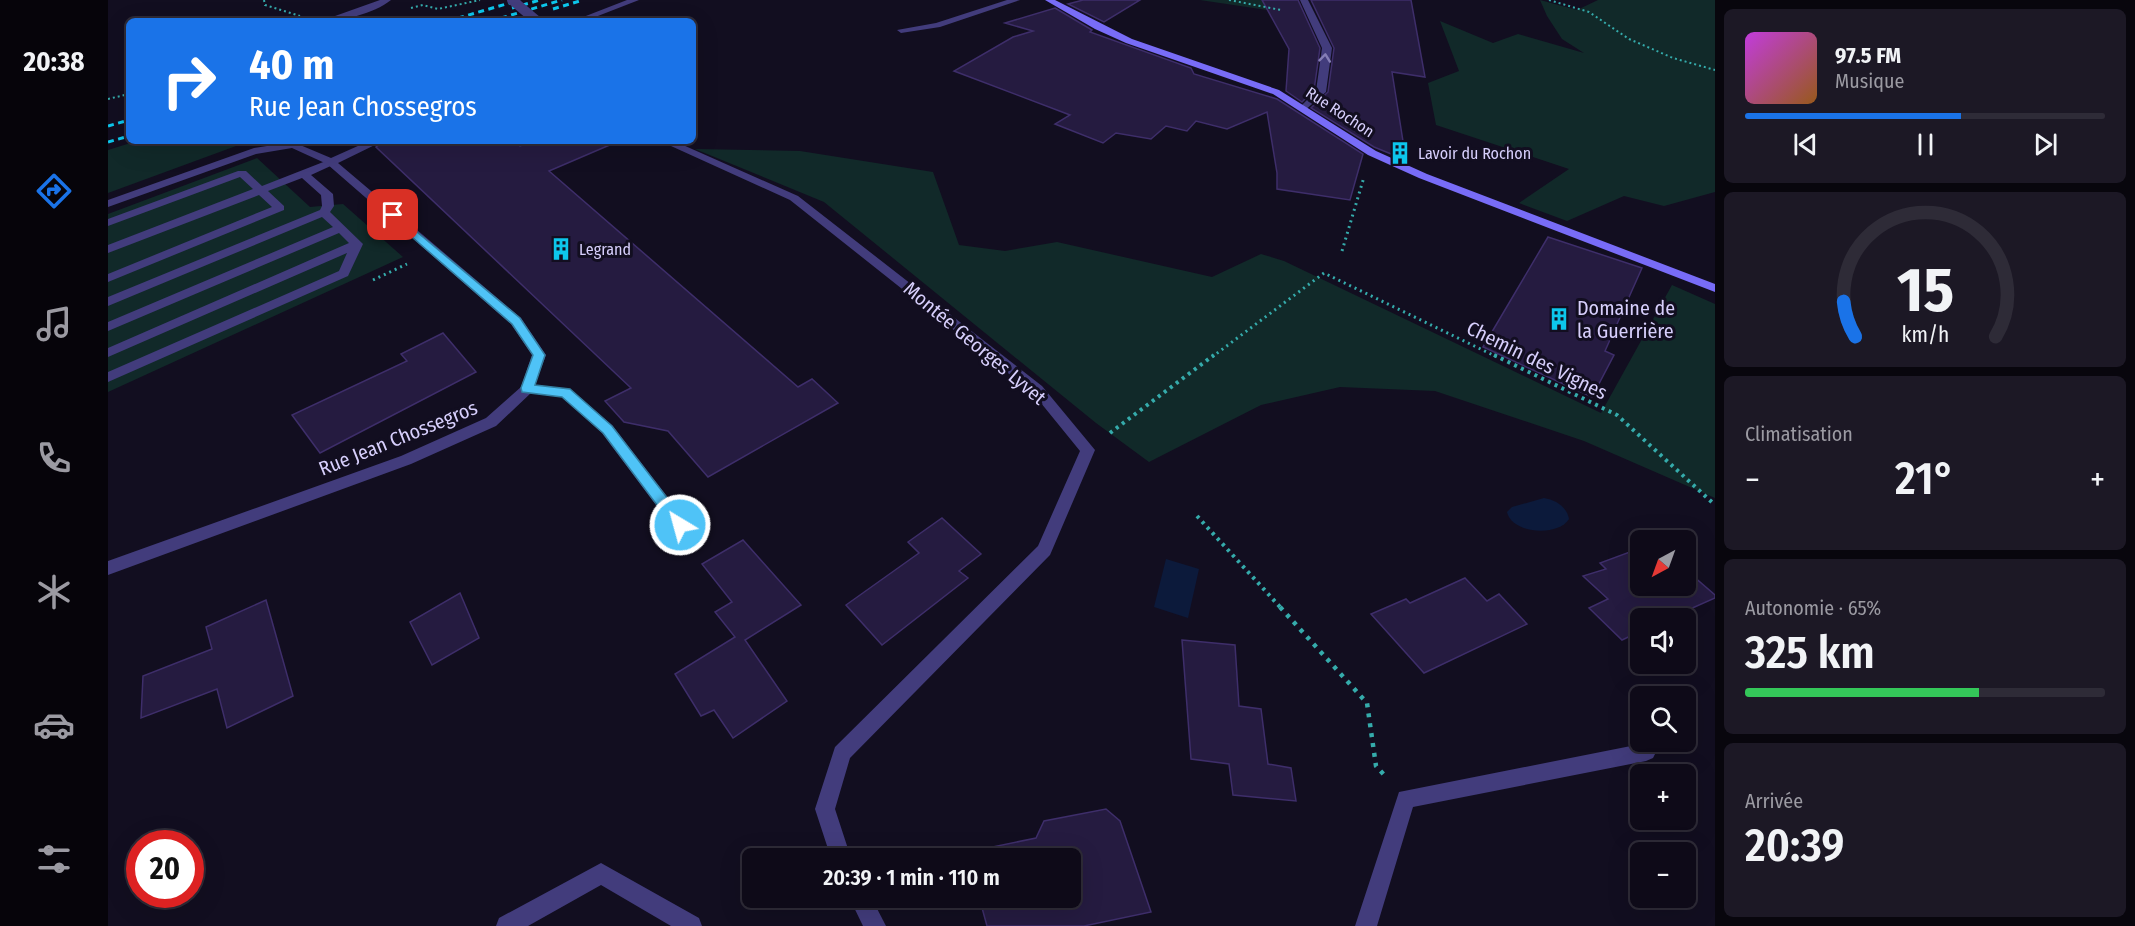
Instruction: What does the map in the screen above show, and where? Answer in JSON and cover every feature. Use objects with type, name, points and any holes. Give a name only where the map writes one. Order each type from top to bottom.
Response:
[{"type":"street","points":[[336,18],[387,0]]},
{"type":"street","points":[[512,0],[533,18]]},
{"type":"street","points":[[584,18],[635,0]]},
{"type":"street","points":[[901,30],[937,25],[1016,0]]},
{"type":"street","name":"Rue Rochon","points":[[1049,0],[1129,41],[1276,92],[1372,153],[1423,176],[1715,288]]},
{"type":"street","points":[[1304,0],[1327,48],[1321,92],[1304,108]]},
{"type":"street","points":[[108,278],[162,242],[261,190],[371,144]]},
{"type":"street","name":"Montée Georges Lyvet","points":[[672,144],[794,198],[1037,389],[1088,450]]},
{"type":"street","points":[[108,204],[254,151],[293,145],[331,162]]},
{"type":"street","name":"Rue Jean Chossegros","points":[[108,568],[406,460],[491,422],[527,388],[539,355],[516,321],[331,162]]},
{"type":"street","points":[[108,223],[242,173],[280,208],[162,242],[108,249]]},
{"type":"street","points":[[108,302],[324,212],[328,206],[327,194],[303,174]]},
{"type":"street","points":[[139,211],[162,242]]},
{"type":"street","points":[[324,212],[357,244]]},
{"type":"street","points":[[108,327],[340,228]]},
{"type":"street","points":[[108,353],[357,244]]},
{"type":"street","points":[[108,377],[344,273],[357,244]]},
{"type":"street","points":[[527,388],[566,393],[607,429],[680,525]]},
{"type":"street","points":[[838,848],[825,809],[842,753],[1044,550],[1088,450]]},
{"type":"street","points":[[1366,926],[1406,799],[1646,752]]},
{"type":"street","points":[[507,926],[601,873],[691,926]]},
{"type":"street","points":[[866,908],[875,926]]},
{"type":"path","points":[[264,0],[265,5],[305,18]]},
{"type":"path","points":[[403,10],[423,5],[438,9],[480,0]]},
{"type":"path","points":[[1229,0],[1312,15]]},
{"type":"path","points":[[1549,0],[1589,12],[1638,43],[1674,58],[1715,70]]},
{"type":"path","points":[[108,99],[126,95]]},
{"type":"path","points":[[1342,251],[1372,153]]},
{"type":"path","name":"Chemin des Vignes","points":[[1088,450],[1324,273],[1617,415],[1715,505]]},
{"type":"path","points":[[1197,516],[1367,703],[1376,766],[1406,799]]},
{"type":"green space","points":[[1200,0],[1278,0],[1274,11]]},
{"type":"green space","points":[[1540,0],[1577,10],[1598,0],[1715,0],[1715,192],[1664,206],[1624,196],[1567,221],[1519,203],[1569,169],[1436,125],[1428,83],[1459,71],[1440,21],[1493,43],[1518,34],[1584,53],[1562,39]]},
{"type":"green space","points":[[127,144],[247,144],[236,146],[108,193],[108,150]]},
{"type":"green space","points":[[695,149],[800,151],[933,172],[959,245],[1005,251],[1057,242],[1212,277],[1261,254],[1284,261],[1601,413],[1672,285],[1715,304],[1715,498],[1584,441],[1435,391],[1340,387],[1261,405],[1149,462],[1096,423],[824,202]]},
{"type":"green space","points":[[257,158],[310,207],[343,204],[403,257],[108,392],[108,214]]},
{"type":"water","points":[[1544,498],[1557,502],[1566,511],[1569,519],[1563,525],[1546,530],[1526,529],[1517,525],[1507,512],[1512,507]]},
{"type":"water","points":[[1166,559],[1199,569],[1188,618],[1154,607]]},
{"type":"building","points":[[1083,0],[1140,0],[1104,22],[1068,4]]},
{"type":"building","points":[[1262,0],[1298,0],[1320,48],[1314,90],[1302,102],[1286,91],[1289,49]]},
{"type":"building","points":[[1311,0],[1411,0],[1425,77],[1392,72],[1406,160],[1374,147],[1311,108],[1328,92],[1334,48]]},
{"type":"building","points":[[1055,8],[1092,30],[1090,32],[1191,68],[1194,74],[1277,99],[1363,154],[1350,200],[1277,189],[1277,173],[1267,112],[1227,129],[1196,121],[1187,131],[1166,126],[1151,139],[1116,133],[1103,143],[1055,124],[1070,115],[954,71],[1013,37],[1033,31],[1005,23]]},
{"type":"building","name":"Legrand","points":[[380,144],[518,144],[520,146],[526,144],[612,144],[549,171],[798,387],[812,379],[838,403],[708,477],[668,431],[624,422],[605,401],[631,388],[376,147]]},
{"type":"building","name":"Domaine de la Guerrière","points":[[1548,237],[1642,268],[1605,351],[1614,355],[1592,397],[1483,347]]},
{"type":"building","points":[[443,333],[476,372],[320,453],[292,415],[407,361],[401,354]]},
{"type":"building","points":[[942,518],[981,554],[959,571],[968,578],[882,645],[846,605],[919,553],[908,542]]},
{"type":"building","points":[[743,540],[801,605],[745,640],[787,701],[733,738],[714,710],[701,716],[675,674],[735,637],[715,612],[732,602],[702,564]]},
{"type":"building","points":[[1630,552],[1630,596],[1696,596],[1696,579],[1715,595],[1715,598],[1692,608],[1630,608],[1630,636],[1622,640],[1589,608],[1608,599],[1583,576],[1606,569],[1600,563]]},
{"type":"building","points":[[1465,578],[1487,601],[1499,594],[1527,624],[1424,673],[1371,614],[1406,599],[1410,603]]},
{"type":"building","points":[[460,593],[479,638],[432,665],[410,622]]},
{"type":"building","points":[[266,600],[293,696],[227,728],[217,689],[141,718],[143,676],[212,649],[206,627]]},
{"type":"building","points":[[1182,640],[1235,645],[1239,706],[1261,709],[1268,764],[1291,768],[1296,801],[1233,795],[1229,764],[1191,759]]},
{"type":"building","points":[[1106,809],[1120,821],[1151,912],[1084,926],[987,926],[982,908],[1081,908],[1081,848],[987,848],[1036,838],[1044,821]]},
{"type":"railway","points":[[458,18],[520,0]]},
{"type":"railway","points":[[512,8],[540,0]]},
{"type":"railway","points":[[501,18],[562,0]]},
{"type":"railway","points":[[553,9],[583,0]]},
{"type":"railway","points":[[108,126],[126,121]]},
{"type":"railway","points":[[108,142],[126,137]]},
{"type":"place","name":"Lavoir du Rochon","points":[[1400,153]]},
{"type":"place","name":"Legrand","points":[[561,249]]},
{"type":"place","name":"Domaine de la Guerrière","points":[[1559,319]]},
{"type":"route","points":[[393,215],[516,321],[539,355],[527,388],[566,393],[607,429],[680,525]]}]
